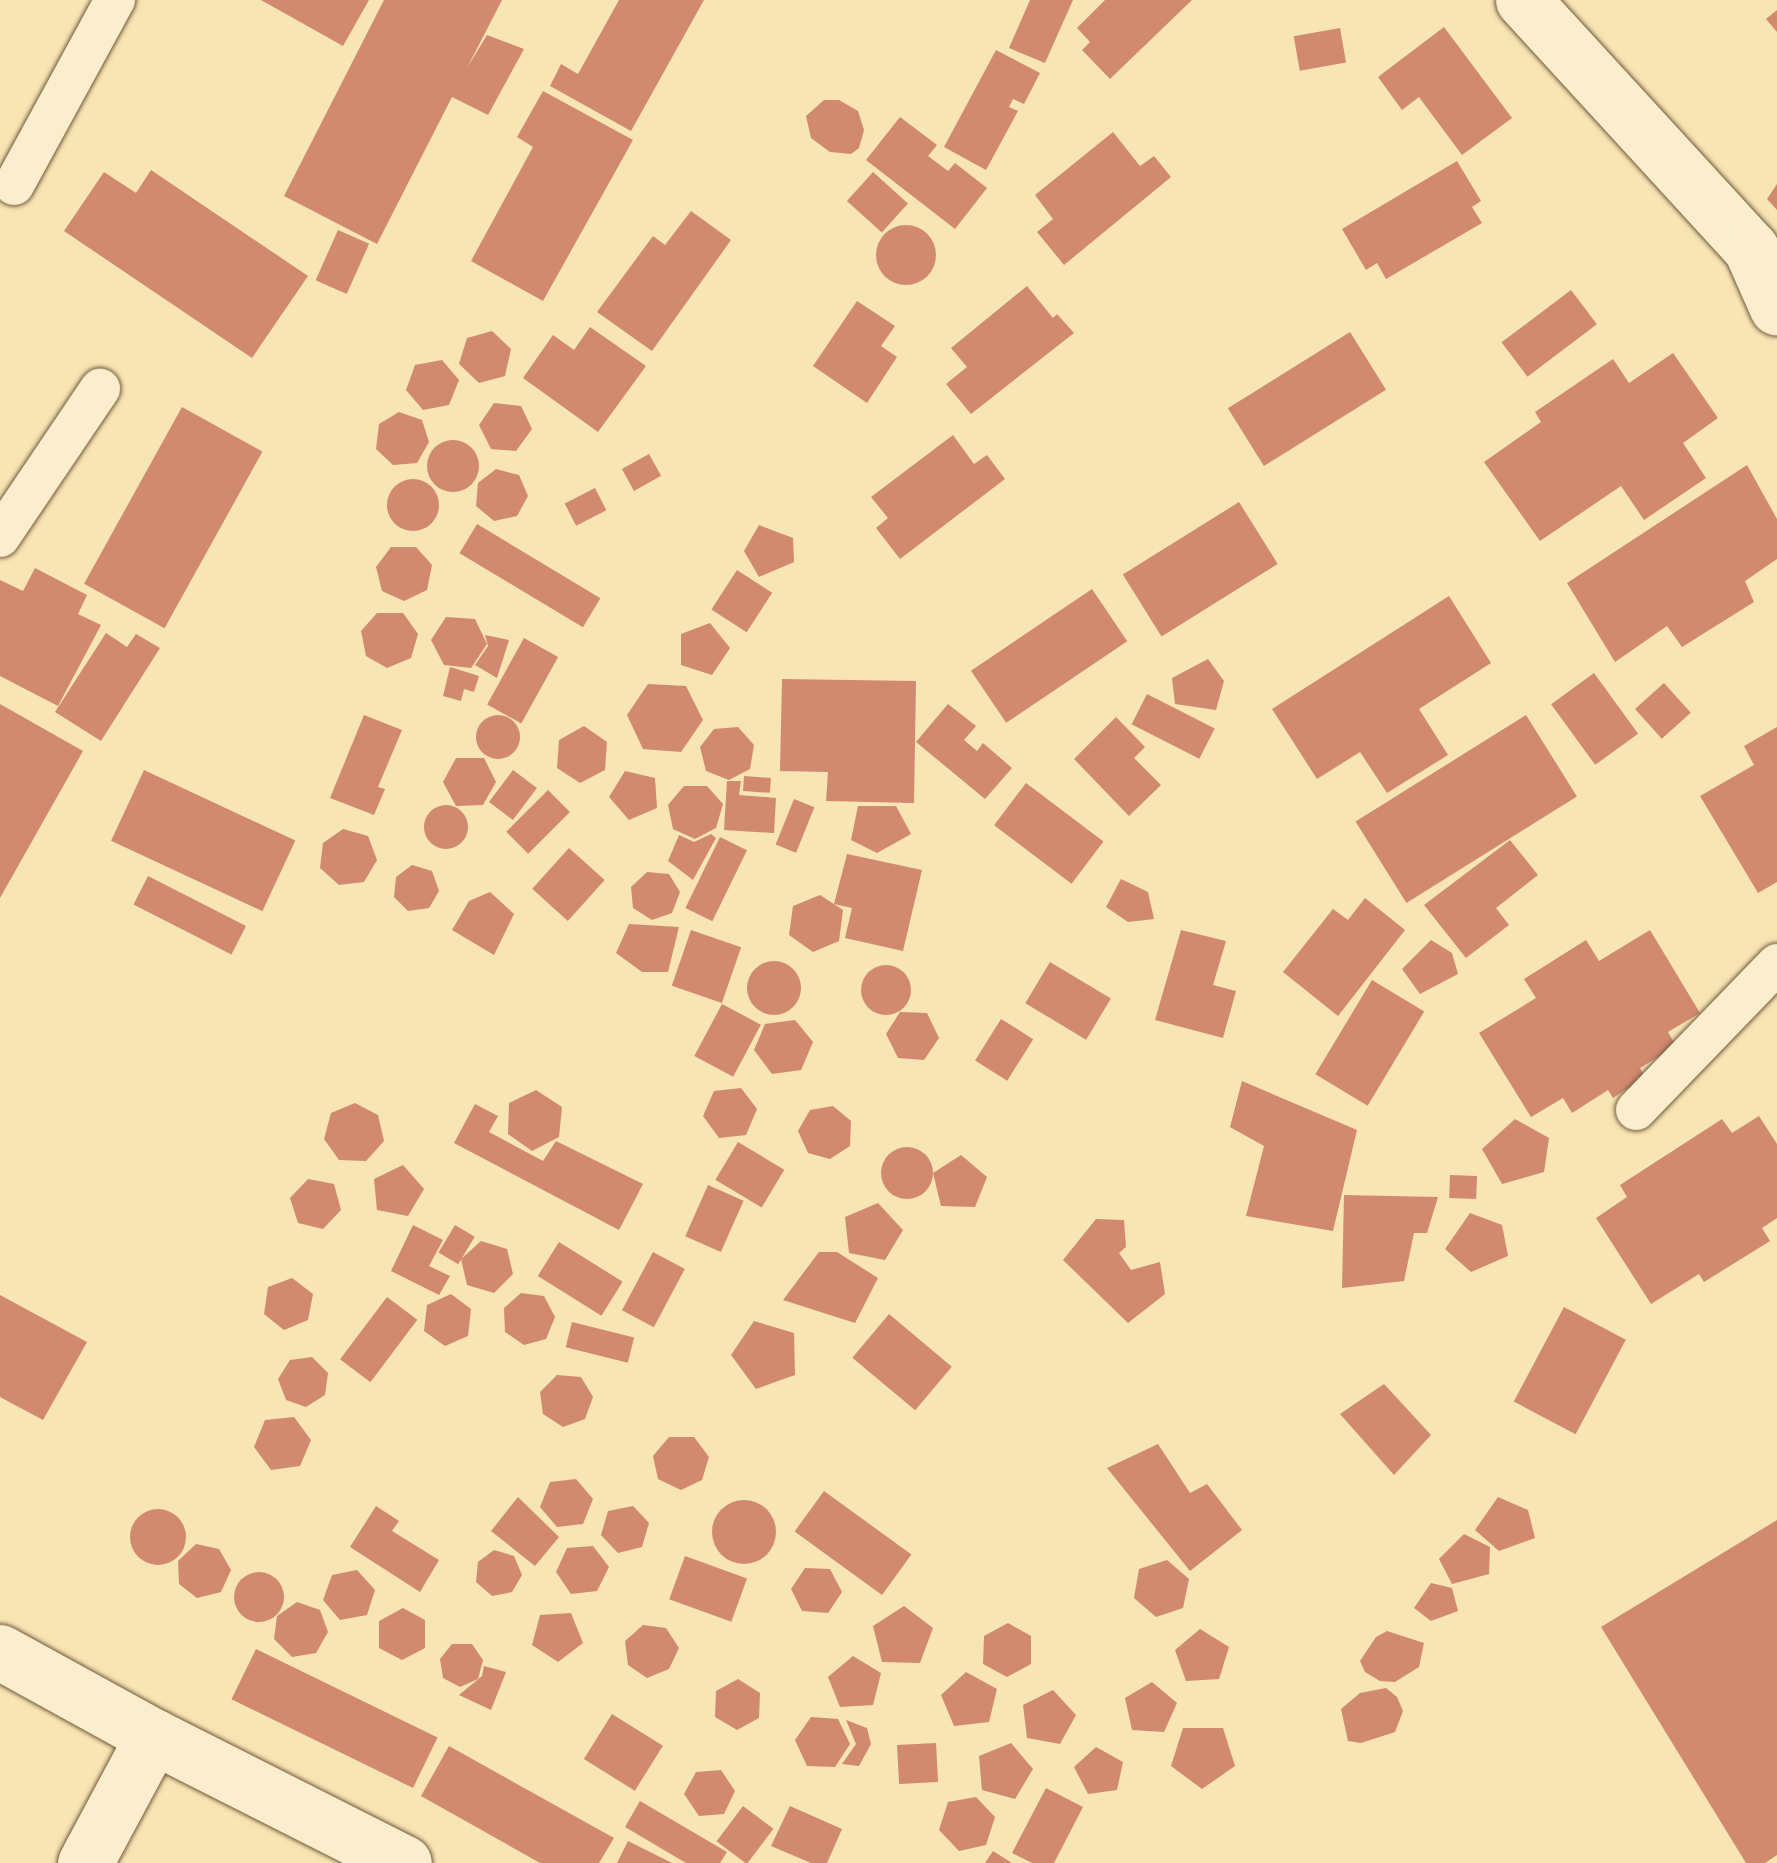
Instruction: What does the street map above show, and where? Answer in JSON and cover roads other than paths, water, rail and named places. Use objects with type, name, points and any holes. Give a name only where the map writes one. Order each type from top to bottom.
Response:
[{"type":"street","points":[[1524,0],[1751,250],[1777,308]]},
{"type":"street","points":[[0,1652],[153,1736],[404,1863]]},
{"type":"street","points":[[85,1863],[153,1736]]},
{"type":"lane","points":[[14,185],[115,0]]},
{"type":"lane","points":[[0,537],[100,389]]},
{"type":"lane","points":[[1636,1110],[1777,964]]}]
